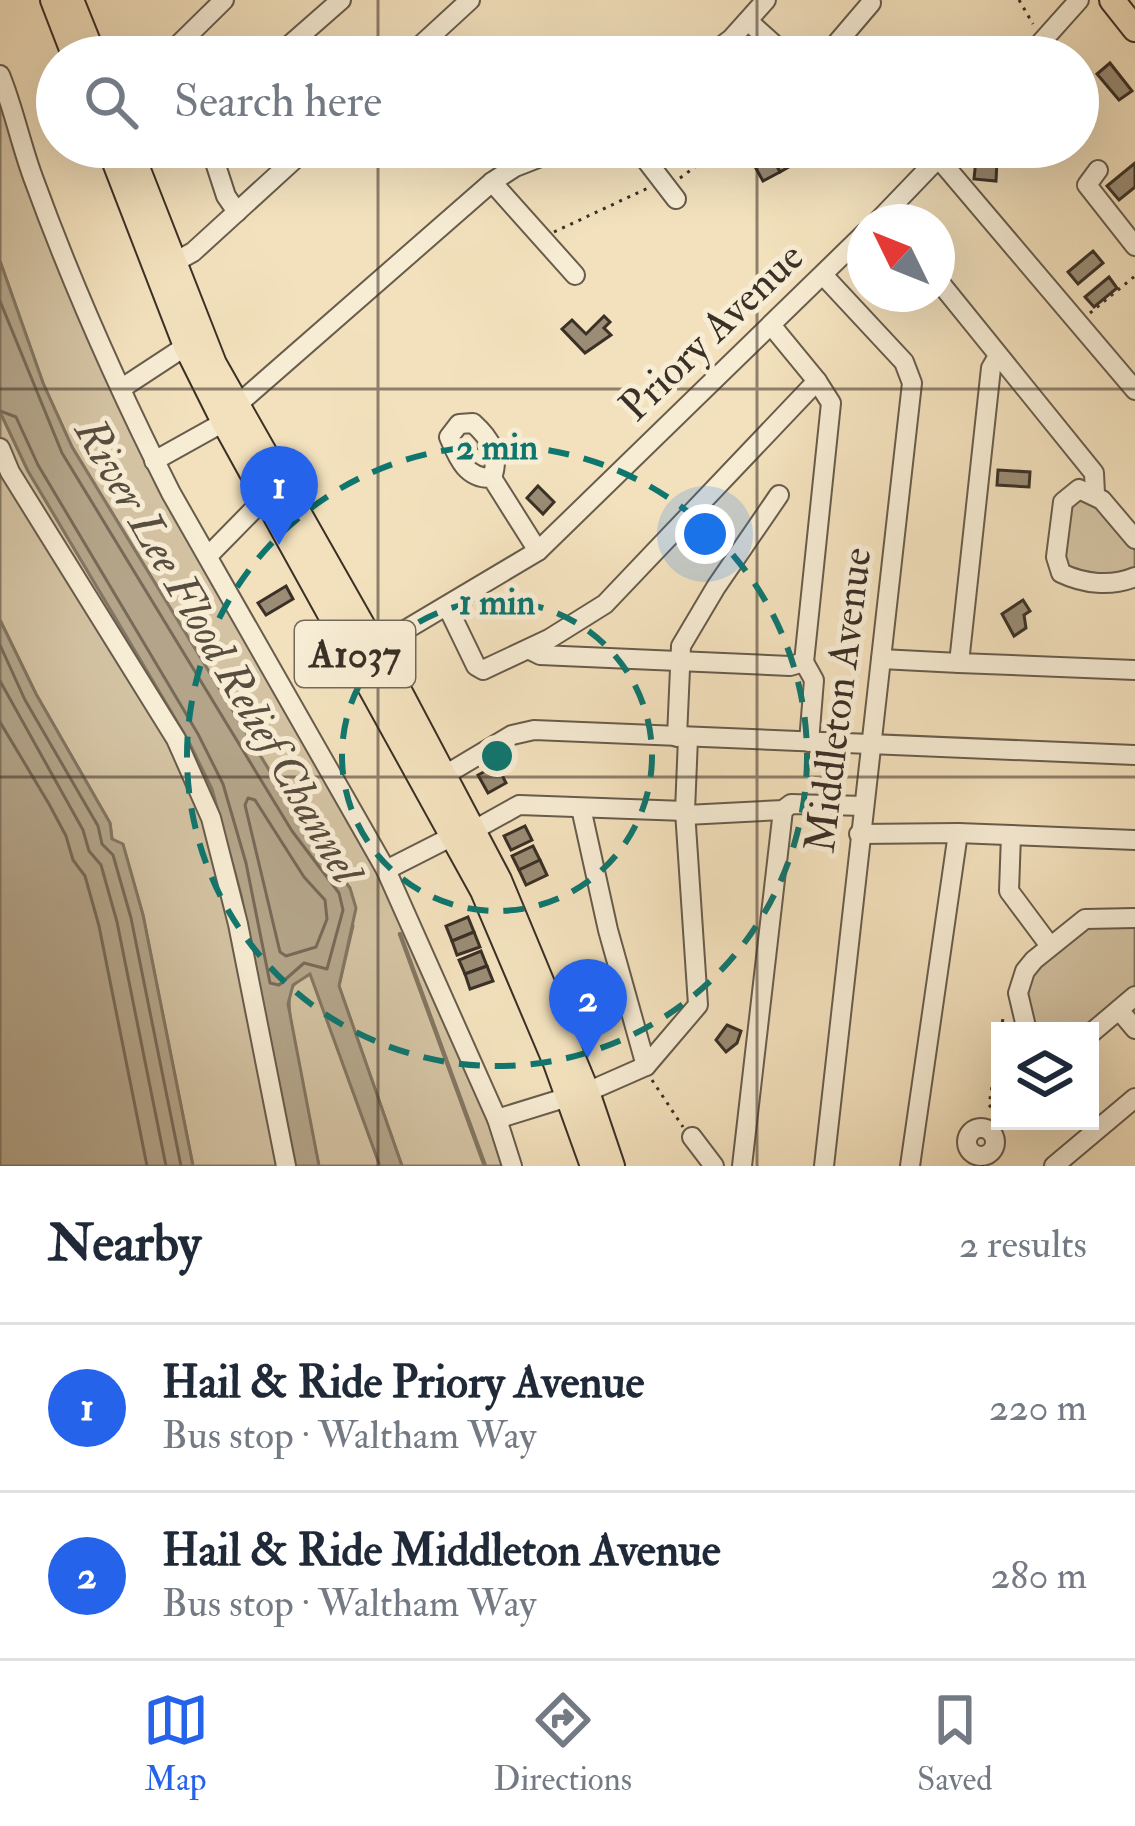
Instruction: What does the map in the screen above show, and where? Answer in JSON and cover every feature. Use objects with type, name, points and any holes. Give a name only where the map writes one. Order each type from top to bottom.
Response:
[{"type":"main road","points":[[53,0],[67,36]]},
{"type":"main road","points":[[71,0],[86,36]]},
{"type":"main road","points":[[1112,0],[1135,29]]},
{"type":"main road","name":"A1037","points":[[123,168],[173,263],[190,339]]},
{"type":"main road","name":"A1037","points":[[131,168],[190,339],[272,498],[345,616],[458,822]]},
{"type":"main road","name":"A1037","points":[[345,616],[375,648],[386,688]]},
{"type":"main road","name":"A1037","points":[[414,741],[445,775],[483,891],[547,1018],[612,1166]]},
{"type":"main road","name":"A1037","points":[[578,1094],[593,1166]]},
{"type":"street","points":[[187,36],[224,0]]},
{"type":"street","points":[[300,36],[341,0]]},
{"type":"street","points":[[431,36],[470,0]]},
{"type":"street","points":[[731,36],[766,0]]},
{"type":"street","points":[[1047,36],[1079,0]]},
{"type":"street","points":[[843,36],[871,3]]},
{"type":"street","points":[[748,21],[765,36]]},
{"type":"street","points":[[0,75],[33,179],[98,340],[154,460],[386,869],[497,1119],[512,1166]]},
{"type":"street","points":[[217,168],[237,212]]},
{"type":"street","points":[[173,263],[193,252],[285,168]]},
{"type":"street","points":[[154,460],[230,413],[491,182],[513,168]]},
{"type":"street","points":[[652,168],[669,190]]},
{"type":"street","name":"Priory Avenue","points":[[895,204],[930,168]]},
{"type":"street","points":[[956,168],[1135,391]]},
{"type":"street","points":[[1092,178],[1127,222],[1135,246]]},
{"type":"street","points":[[491,182],[575,275]]},
{"type":"street","name":"Priory Avenue","points":[[375,648],[538,551],[847,252]]},
{"type":"street","name":"Middleton Avenue","points":[[823,275],[911,373],[824,1166]]},
{"type":"street","points":[[955,302],[1094,473],[1095,494]]},
{"type":"street","points":[[771,326],[831,403],[804,662],[814,680],[808,742]]},
{"type":"street","points":[[122,388],[190,339]]},
{"type":"street","points":[[959,663],[991,368],[998,356]]},
{"type":"street","points":[[444,608],[476,666],[484,670],[605,604],[817,382]]},
{"type":"street","points":[[0,448],[10,472],[176,739],[211,818],[238,924],[286,1166]]},
{"type":"street","points":[[491,478],[538,551]]},
{"type":"street","points":[[1131,525],[1095,494],[1079,489],[1064,502],[1056,557],[1066,576],[1118,583],[1135,577]]},
{"type":"street","points":[[497,1119],[646,1066],[698,1005],[681,646],[779,496]]},
{"type":"street","points":[[208,556],[272,498]]},
{"type":"street","points":[[444,608],[476,684]]},
{"type":"street","points":[[528,649],[541,655],[680,662],[790,666],[804,662]]},
{"type":"street","points":[[881,659],[1135,670]]},
{"type":"street","points":[[445,775],[524,731],[1135,755]]},
{"type":"street","points":[[386,869],[458,822],[519,805],[686,813],[783,811],[791,804],[864,806]]},
{"type":"street","points":[[581,808],[608,930],[646,1066]]},
{"type":"street","points":[[742,1166],[783,811]]},
{"type":"street","points":[[910,1166],[958,833]]},
{"type":"street","points":[[859,834],[1135,840]]},
{"type":"street","points":[[1011,835],[1009,891],[1050,946]]},
{"type":"street","points":[[1025,1022],[1019,983],[1034,960],[1085,919],[1135,918]]},
{"type":"street","points":[[1099,1027],[1135,996]]},
{"type":"street","points":[[1119,1010],[1135,1029]]},
{"type":"street","points":[[1054,1166],[1135,1098]]},
{"type":"street","points":[[982,1161],[995,1144],[994,1130]]},
{"type":"street","points":[[692,1137],[714,1166]]},
{"type":"path","points":[[1019,0],[1036,27]]},
{"type":"path","points":[[541,237],[669,190],[696,168]]},
{"type":"path","points":[[1088,316],[1135,276]]},
{"type":"path","points":[[1002,1022],[1003,1018]]},
{"type":"path","points":[[646,1066],[654,1086],[692,1137]]},
{"type":"shaded area","points":[[0,70],[40,180],[154,452],[388,861],[514,1166],[402,1166],[339,986],[353,926],[338,870],[326,861],[302,824],[72,447],[43,383],[0,261]]},
{"type":"shaded area","points":[[0,412],[28,471],[188,740],[212,789],[241,895],[294,1166],[193,1166],[143,915],[123,845],[112,839],[110,823],[36,694],[0,620]]},
{"type":"shaded area","points":[[1094,498],[1135,548],[1135,569],[1103,577],[1068,568],[1064,542],[1069,515],[1076,500]]},
{"type":"shaded area","points":[[1135,923],[1135,990],[1098,1022],[1030,1022],[1025,1004],[1028,977],[1083,927]]},
{"type":"shaded area","points":[[310,973],[380,1166],[319,1166],[289,1006],[293,986]]},
{"type":"water","points":[[0,261],[43,383],[72,447],[302,824],[350,888],[356,908],[339,986],[402,1166],[380,1166],[310,974],[293,985],[288,1004],[319,1166],[294,1166],[241,895],[212,789],[188,740],[28,471],[0,412]]},
{"type":"water","points":[[0,620],[36,694],[110,823],[112,839],[123,844],[143,915],[193,1166],[0,1166]]},
{"type":"building","points":[[1110,63],[1132,91],[1119,100],[1099,72]]},
{"type":"building","points":[[1135,163],[1135,187],[1119,200],[1107,186]]},
{"type":"building","points":[[756,168],[778,168],[780,172],[763,181]]},
{"type":"building","points":[[975,168],[997,168],[996,181],[974,179]]},
{"type":"building","points":[[1093,251],[1103,263],[1078,284],[1068,272]]},
{"type":"building","points":[[1109,277],[1117,288],[1094,307],[1085,297]]},
{"type":"building","points":[[604,316],[610,322],[604,328],[611,335],[585,353],[562,329],[572,320],[586,334]]},
{"type":"building","points":[[998,470],[1030,472],[1029,487],[997,485]]},
{"type":"building","points":[[538,486],[554,502],[543,514],[527,498]]},
{"type":"building","points":[[286,586],[293,599],[266,615],[258,603]]},
{"type":"building","points":[[1023,600],[1030,611],[1024,615],[1026,628],[1014,636],[1002,614]]},
{"type":"building","points":[[497,765],[506,783],[488,793],[478,775]]},
{"type":"building","points":[[525,826],[532,840],[511,850],[504,836]]},
{"type":"building","points":[[533,846],[540,860],[519,870],[512,856]]},
{"type":"building","points":[[540,860],[547,875],[526,885],[519,870]]},
{"type":"building","points":[[468,917],[474,932],[452,941],[446,926]]},
{"type":"building","points":[[474,932],[480,947],[457,955],[452,941]]},
{"type":"building","points":[[481,951],[487,966],[465,974],[459,960]]},
{"type":"building","points":[[487,966],[493,981],[470,989],[465,974]]},
{"type":"building","points":[[727,1025],[741,1031],[737,1043],[726,1052],[716,1040]]},
{"type":"waterway","points":[[400,934],[485,1166]]},
{"type":"place","name":"Hail & Ride Priory Avenue","points":[[279,545]]},
{"type":"place","name":"Hail & Ride Middleton Avenue","points":[[588,1058]]},
{"type":"water label","name":"River Lee Flood Relief Channel","points":[[218,651]]}]
